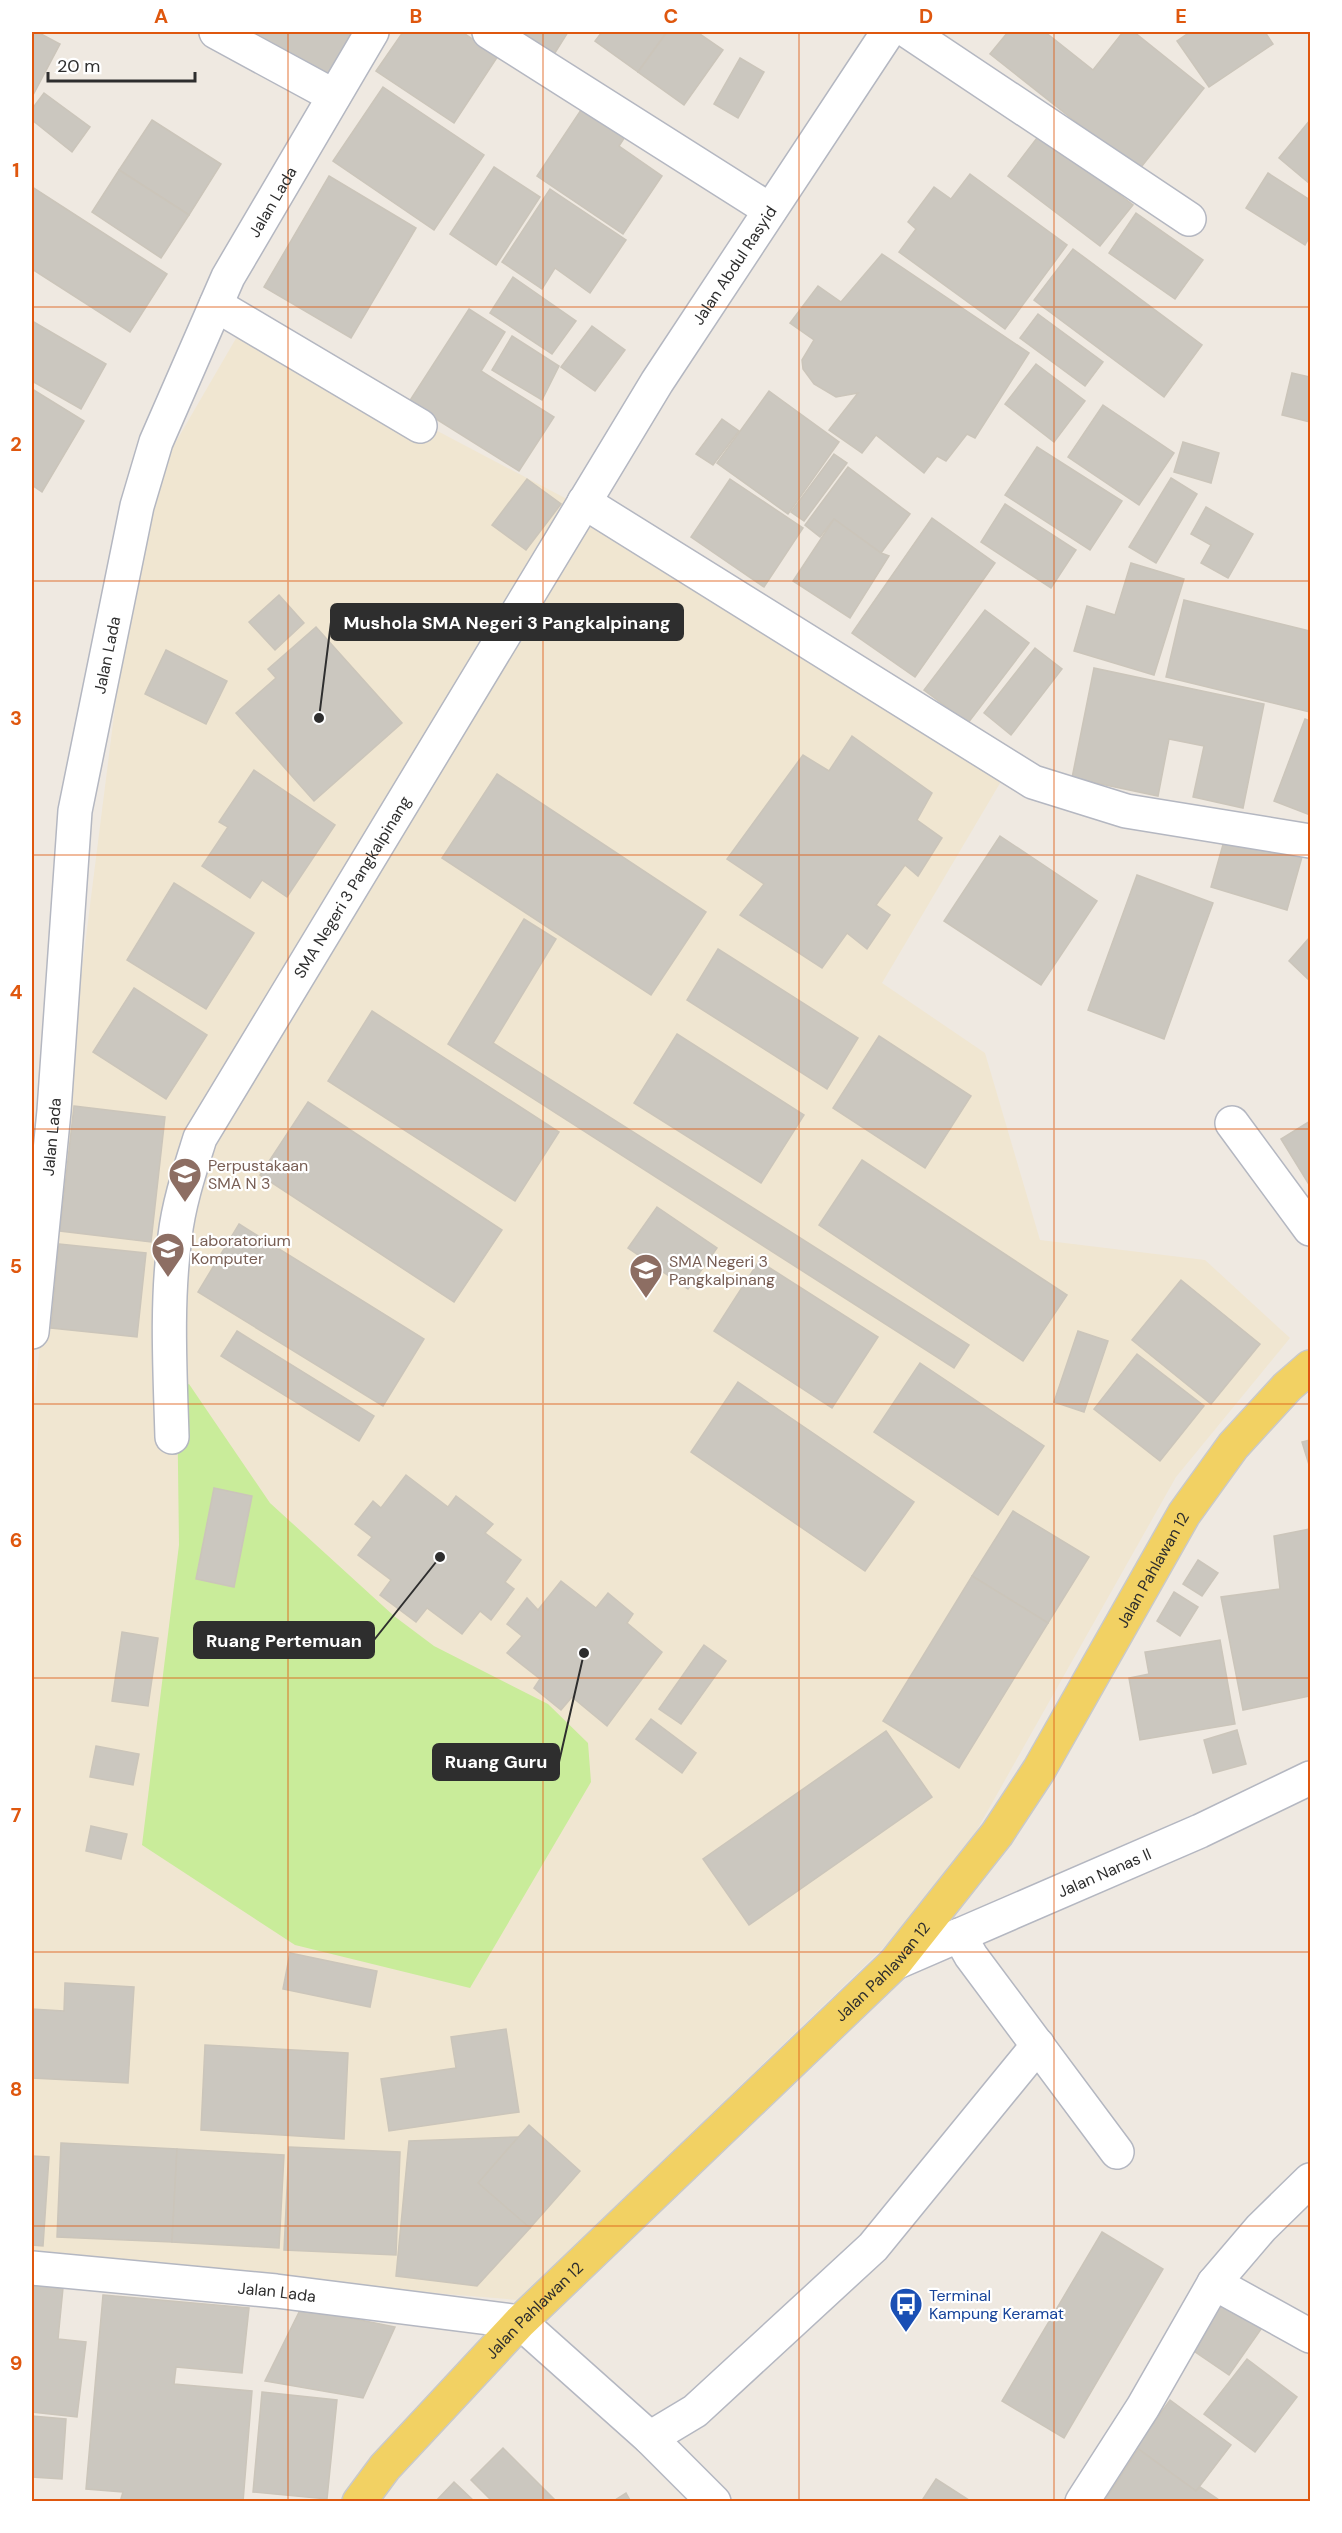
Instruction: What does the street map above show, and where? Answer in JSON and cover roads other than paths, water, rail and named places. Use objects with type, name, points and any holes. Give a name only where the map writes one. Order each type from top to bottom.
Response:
[{"type":"main road","name":"Jalan Pahlawan 12","points":[[359,2502],[391,2460],[520,2322],[895,1964],[997,1834],[1039,1770],[1184,1514],[1233,1446],[1287,1387],[1311,1367]]},
{"type":"street","points":[[216,32],[334,96]]},
{"type":"street","name":"Jalan Lada","points":[[32,1332],[54,1111],[75,811],[137,506],[156,442],[228,277],[372,32]]},
{"type":"street","points":[[489,32],[770,210]]},
{"type":"street","name":"Jalan Abdul Rasyid","points":[[584,502],[657,382],[888,32]]},
{"type":"street","points":[[909,32],[1189,219]]},
{"type":"street","points":[[216,305],[420,426]]},
{"type":"street","points":[[584,502],[1033,782],[1126,811],[1311,841]]},
{"type":"street","name":"SMA Negeri 3 Pangkalpinang","points":[[172,1437],[169,1307],[175,1235],[182,1196],[200,1138],[584,502]]},
{"type":"street","points":[[1232,1123],[1311,1229]]},
{"type":"street","name":"Jalan Nanas II","points":[[895,1964],[1200,1831],[1311,1778]]},
{"type":"street","points":[[959,1935],[971,1956],[1117,2152]]},
{"type":"street","points":[[650,2438],[695,2411],[873,2247],[1038,2045]]},
{"type":"street","points":[[1082,2502],[1143,2408],[1214,2283],[1261,2228],[1311,2180]]},
{"type":"street","name":"Jalan Lada","points":[[32,2268],[276,2292],[520,2322]]},
{"type":"street","points":[[1214,2283],[1311,2336]]},
{"type":"street","points":[[520,2322],[650,2438],[714,2502]]},
{"type":"place","name":"Mushola SMA Negeri 3 Pangkalpinang","points":[[319,718]]},
{"type":"place","name":"Perpustakaan SMA N 3","points":[[185,1203]]},
{"type":"place","name":"Laboratorium Komputer","points":[[168,1278]]},
{"type":"place","name":"SMA Negeri 3 Pangkalpinang","points":[[646,1299]]},
{"type":"place","name":"Ruang Pertemuan","points":[[440,1557]]},
{"type":"place","name":"Ruang Guru","points":[[584,1653]]},
{"type":"place","name":"Terminal Kampung Keramat","points":[[906,2333]]}]
